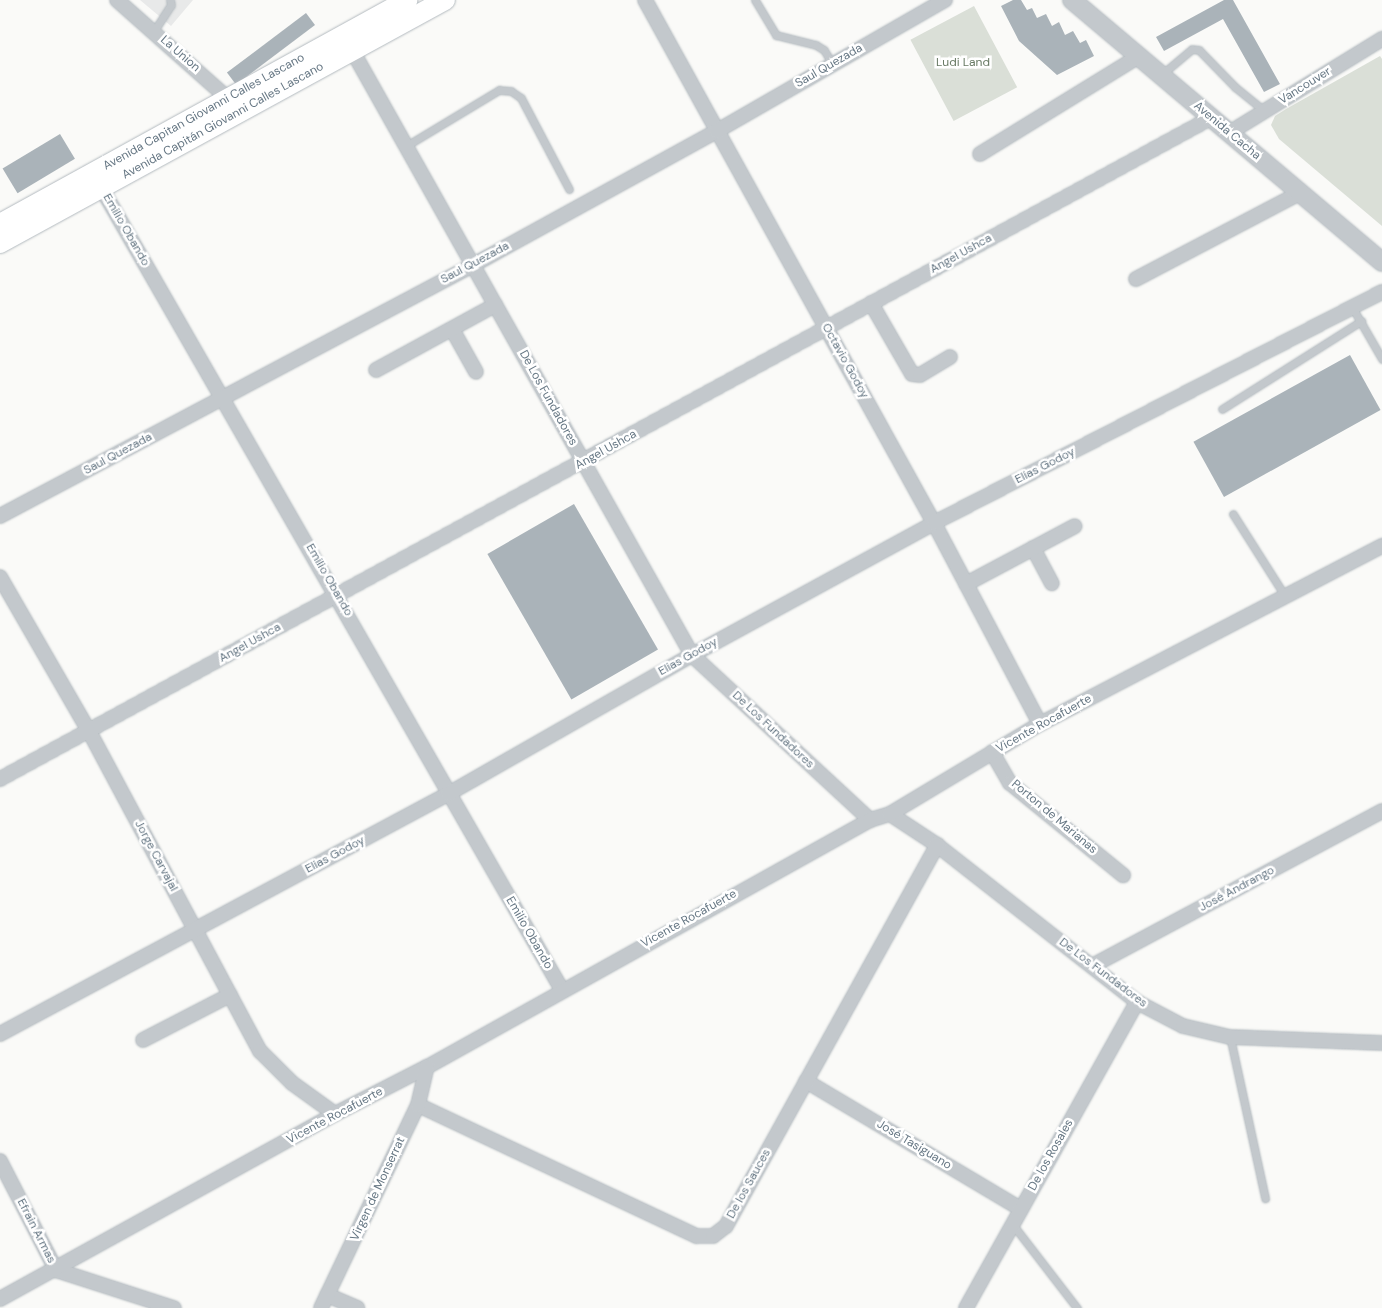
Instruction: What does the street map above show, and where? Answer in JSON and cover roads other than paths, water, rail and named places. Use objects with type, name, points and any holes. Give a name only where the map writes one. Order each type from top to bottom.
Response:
[{"type":"main road","name":"Avenida Capitan Giovanni Calles Lascano","points":[[0,224],[97,180],[348,43],[408,0]]},
{"type":"main road","points":[[348,43],[445,0]]},
{"type":"main road","points":[[0,243],[97,180]]},
{"type":"street","name":"La Union","points":[[117,0],[235,105]]},
{"type":"street","name":"Octavio Godoy","points":[[645,0],[934,523],[1040,724]]},
{"type":"street","name":"Saul Quezada","points":[[0,516],[473,265],[718,131],[945,0]]},
{"type":"street","name":"Avenida Cacha","points":[[1072,0],[1382,262]]},
{"type":"street","name":"Vancouver","points":[[1229,133],[1382,39]]},
{"type":"street","name":"De Los Fundadores","points":[[348,43],[692,655],[870,820]]},
{"type":"street","points":[[980,154],[1139,56]]},
{"type":"street","name":"Angel Ushca","points":[[0,779],[584,462],[826,327],[1211,118]]},
{"type":"street","name":"Emilio Obando","points":[[97,180],[338,595],[448,794],[562,990]]},
{"type":"street","points":[[1136,279],[1300,193]]},
{"type":"street","name":"Elias Godoy","points":[[0,1034],[448,794],[692,655],[934,523],[1382,292]]},
{"type":"street","points":[[871,303],[912,374],[920,375],[950,357]]},
{"type":"street","points":[[376,370],[495,305]]},
{"type":"street","points":[[452,329],[476,372]]},
{"type":"street","points":[[966,584],[1075,526]]},
{"type":"street","name":"Vicente Rocafuerte","points":[[0,1300],[335,1114],[427,1067],[562,990],[870,820],[890,814],[1040,724],[1382,546]]},
{"type":"street","points":[[1033,548],[1052,583]]},
{"type":"street","name":"Jorge Carvajal","points":[[0,577],[90,731],[260,1051],[274,1067],[335,1114]]},
{"type":"street","name":"Porton de Marianas","points":[[992,752],[1010,783],[1123,875]]},
{"type":"street","name":"José Andrango","points":[[1092,966],[1382,811]]},
{"type":"street","name":"De Los Fundadores","points":[[890,814],[938,845],[1137,1002],[1183,1026],[1230,1037],[1382,1042]]},
{"type":"street","name":"De los Sauces","points":[[418,1105],[705,1237],[720,1232],[726,1226],[938,845]]},
{"type":"street","points":[[144,1040],[230,995]]},
{"type":"street","name":"De los Rosales","points":[[966,1308],[1137,1002]]},
{"type":"street","name":"Virgen de Monserrat","points":[[321,1308],[418,1105],[427,1067]]},
{"type":"street","name":"José Tasiguano","points":[[806,1081],[1021,1209]]},
{"type":"street","name":"Efrain Armas","points":[[0,1161],[56,1270],[174,1308]]},
{"type":"street","points":[[327,1295],[357,1308]]},
{"type":"lane","points":[[154,31],[171,5],[170,0]]},
{"type":"lane","points":[[755,0],[776,35],[816,45],[824,50],[833,64]]},
{"type":"lane","points":[[1161,75],[1192,49],[1199,50],[1235,86],[1265,111]]},
{"type":"lane","points":[[406,146],[499,90],[512,91],[521,98],[569,189]]},
{"type":"lane","points":[[1352,307],[1382,359]]},
{"type":"lane","points":[[1222,408],[1361,321]]},
{"type":"lane","points":[[1233,514],[1285,596]]},
{"type":"lane","points":[[1230,1037],[1265,1198]]},
{"type":"lane","points":[[1013,1224],[1076,1308]]},
{"type":"park label","name":"Ludi Land","points":[[963,63]]}]
